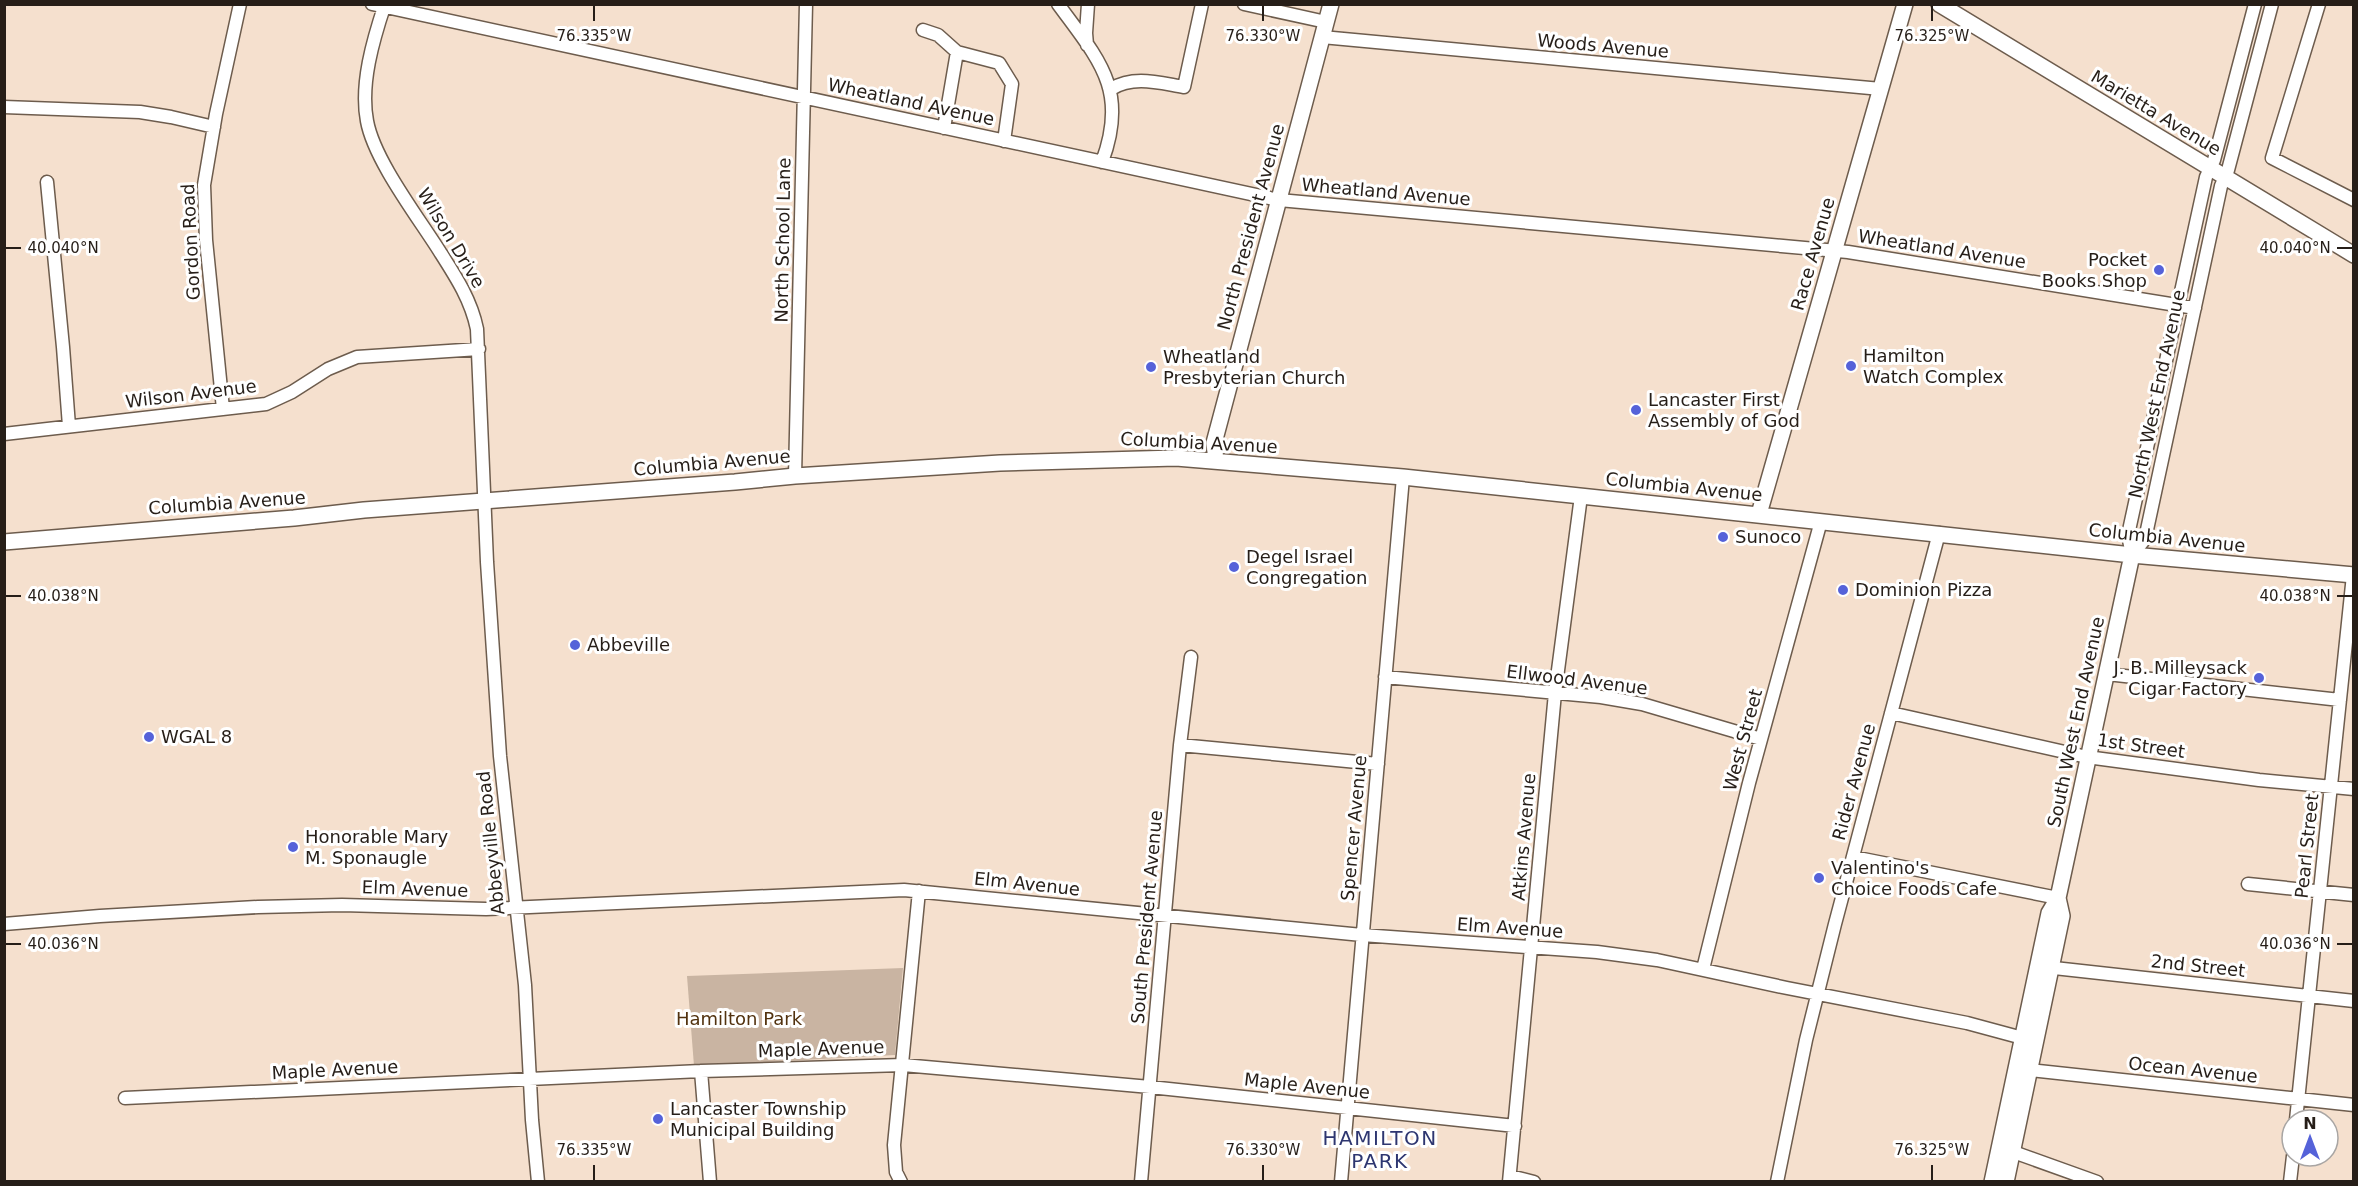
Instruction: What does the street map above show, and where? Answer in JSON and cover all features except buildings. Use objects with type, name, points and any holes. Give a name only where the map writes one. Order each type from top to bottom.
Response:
[{"type":"main road","name":"North President Avenue","points":[[1216,460],[1214,443],[1331,4]]},
{"type":"main road","name":"Race Avenue","points":[[1759,514],[1905,4]]},
{"type":"main road","name":"Marietta Avenue","points":[[1939,4],[2354,255]]},
{"type":"main road","name":"Columbia Avenue","points":[[4,542],[485,500],[735,483],[795,476],[1124,458],[1216,460],[1403,477],[2132,555],[2353,575]]},
{"type":"main road","name":"South West End Avenue","points":[[2006,1182],[2006,1149],[2044,967],[2062,916],[2058,898],[2132,555]]},
{"type":"main road","name":"South West End Avenue","points":[[1992,1182],[2006,1149],[2030,1070],[2029,1040]]},
{"type":"street","name":"Gordon Road","points":[[223,409],[214,335],[204,184],[240,4]]},
{"type":"street","name":"North School Lane","points":[[795,476],[806,4]]},
{"type":"street","points":[[1058,4],[1102,69],[1111,89],[1113,124],[1110,142],[1102,162]]},
{"type":"street","points":[[1087,46],[1088,4]]},
{"type":"street","points":[[1111,89],[1123,81],[1146,80],[1185,87],[1202,4]]},
{"type":"street","points":[[1244,4],[1326,22]]},
{"type":"street","name":"North West End Avenue","points":[[2132,555],[2128,535],[2206,177],[2255,4]]},
{"type":"street","name":"North West End Avenue","points":[[2132,555],[2145,538],[2221,186],[2272,4]]},
{"type":"street","points":[[2319,4],[2272,158],[2354,200]]},
{"type":"street","name":"Wheatland Avenue","points":[[380,5],[1279,200],[1835,250],[2195,308]]},
{"type":"street","name":"Wilson Drive","points":[[380,5],[366,93],[367,122],[384,163],[468,298],[474,313],[478,349],[485,500]]},
{"type":"street","points":[[923,30],[938,35],[957,52],[999,63],[1011,84],[1004,141]]},
{"type":"street","name":"Woods Avenue","points":[[1322,38],[1881,90]]},
{"type":"street","points":[[944,128],[957,52]]},
{"type":"street","points":[[4,107],[140,112],[214,127]]},
{"type":"street","points":[[47,182],[69,426]]},
{"type":"street","name":"Wilson Avenue","points":[[4,434],[256,405],[279,399],[328,369],[357,357],[478,349]]},
{"type":"street","name":"Spencer Avenue","points":[[1341,1182],[1403,477]]},
{"type":"street","name":"Atkins Avenue","points":[[1510,1179],[1555,693],[1581,496]]},
{"type":"street","name":"Abbeyville Road","points":[[485,500],[500,756],[525,985],[532,1120],[538,1182]]},
{"type":"street","name":"West Street","points":[[1703,969],[1761,739],[1821,521]]},
{"type":"street","name":"Rider Avenue","points":[[1777,1182],[1818,994],[1939,533]]},
{"type":"street","name":"Pearl Street","points":[[2297,1108],[2340,699],[2348,682],[2353,575]]},
{"type":"street","name":"South President Avenue","points":[[1141,1182],[1180,745],[1191,657]]},
{"type":"street","points":[[2107,674],[2340,699]]},
{"type":"street","name":"Ellwood Avenue","points":[[1385,677],[1601,697],[1642,704],[1761,739]]},
{"type":"street","name":"1st Street","points":[[1891,713],[2087,757],[2354,789]]},
{"type":"street","points":[[1180,745],[1378,764]]},
{"type":"street","points":[[1853,857],[2058,898]]},
{"type":"street","points":[[2248,884],[2354,895]]},
{"type":"street","name":"Elm Avenue","points":[[4,924],[258,907],[342,905],[464,909],[517,908],[892,890],[919,891],[1362,935],[1597,952],[1657,960],[1967,1023],[2029,1040]]},
{"type":"street","points":[[901,1182],[896,1172],[893,1154],[919,891]]},
{"type":"street","name":"2nd Street","points":[[2044,967],[2354,1001]]},
{"type":"street","name":"Maple Avenue","points":[[125,1098],[531,1078],[903,1065],[1150,1087],[1515,1126]]},
{"type":"street","name":"Ocean Avenue","points":[[2030,1070],[2354,1105]]},
{"type":"street","points":[[701,1071],[710,1182]]},
{"type":"street","points":[[2006,1149],[2097,1182]]},
{"type":"street","points":[[1510,1179],[1534,1182]]},
{"type":"green space","name":"Hamilton Park","points":[[903,968],[895,1055],[694,1066],[687,976]]},
{"type":"place","name":"Pocket Books Shop","points":[[2159,270]]},
{"type":"place","name":"Hamilton Watch Complex","points":[[1851,366]]},
{"type":"place","name":"Wheatland Presbyterian Church","points":[[1151,367]]},
{"type":"place","name":"Lancaster First Assembly of God","points":[[1636,410]]},
{"type":"place","name":"Sunoco","points":[[1723,537]]},
{"type":"place","name":"Degel Israel Congregation","points":[[1234,567]]},
{"type":"place","name":"Dominion Pizza","points":[[1843,590]]},
{"type":"place","name":"Abbeville","points":[[575,645]]},
{"type":"place","name":"J. B. Milleysack Cigar Factory","points":[[2259,678]]},
{"type":"place","name":"WGAL 8","points":[[149,737]]},
{"type":"place","name":"Honorable Mary M. Sponaugle","points":[[293,847]]},
{"type":"place","name":"Valentino's Choice Foods Cafe","points":[[1819,878]]},
{"type":"place","name":"Lancaster Township Municipal Building","points":[[658,1119]]},
{"type":"district","name":"HAMILTON PARK","points":[[1380,1150]]}]
